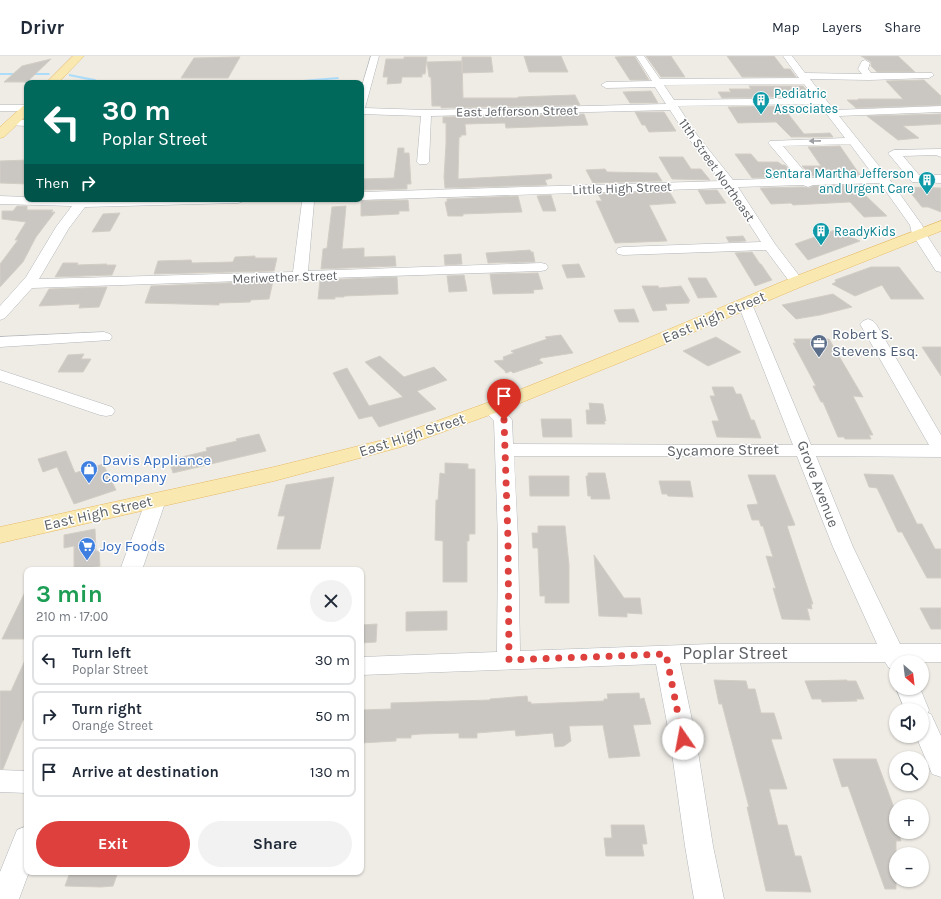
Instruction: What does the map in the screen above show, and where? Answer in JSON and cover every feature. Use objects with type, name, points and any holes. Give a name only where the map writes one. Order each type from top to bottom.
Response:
[{"type":"main road","points":[[55,80],[79,56]]},
{"type":"main road","points":[[0,134],[24,112]]},
{"type":"main road","name":"East High Street","points":[[0,535],[345,457],[422,433],[491,408],[797,282],[941,226]]},
{"type":"street","points":[[364,95],[375,56]]},
{"type":"street","name":"11th Street Northeast","points":[[640,56],[693,137],[730,185],[770,246],[797,282]]},
{"type":"street","points":[[787,56],[821,101],[833,114],[852,141],[874,167],[916,225],[919,234],[941,268]]},
{"type":"street","points":[[854,56],[859,62],[869,65],[922,76],[929,74]]},
{"type":"street","points":[[606,85],[804,79],[869,65]]},
{"type":"street","points":[[828,70],[869,65]]},
{"type":"street","name":"East Jefferson Street","points":[[364,111],[426,113],[821,101]]},
{"type":"street","points":[[0,108],[24,109]]},
{"type":"street","points":[[833,114],[941,109]]},
{"type":"street","points":[[423,162],[426,113]]},
{"type":"street","points":[[11,123],[24,123]]},
{"type":"street","points":[[808,183],[774,143],[852,141]]},
{"type":"street","points":[[919,152],[941,176]]},
{"type":"street","points":[[941,154],[939,152],[894,153],[916,179],[941,180]]},
{"type":"street","points":[[874,167],[894,167]]},
{"type":"street","name":"Little High Street","points":[[364,196],[883,180]]},
{"type":"street","points":[[0,200],[24,201]]},
{"type":"street","points":[[55,202],[121,202]]},
{"type":"street","points":[[300,276],[308,202]]},
{"type":"street","points":[[0,316],[29,284],[63,227],[82,203]]},
{"type":"street","points":[[623,251],[770,246]]},
{"type":"street","name":"Meriwether Street","points":[[29,284],[541,267]]},
{"type":"street","name":"Grove Avenue","points":[[745,304],[805,449],[843,547],[894,655]]},
{"type":"street","points":[[868,324],[941,451]]},
{"type":"street","points":[[0,342],[104,337]]},
{"type":"street","points":[[0,375],[106,411]]},
{"type":"street","points":[[491,408],[504,420],[509,660]]},
{"type":"street","name":"Sycamore Street","points":[[505,450],[805,449],[941,451]]},
{"type":"street","points":[[132,567],[156,500]]},
{"type":"street","name":"Poplar Street","points":[[364,666],[711,653],[889,658]]},
{"type":"street","name":"Poplar Street","points":[[923,655],[941,653]]},
{"type":"street","points":[[666,654],[683,739],[699,846],[709,899]]},
{"type":"street","points":[[929,738],[941,766]]},
{"type":"street","points":[[0,781],[24,782]]},
{"type":"street","points":[[4,899],[24,847]]},
{"type":"building","points":[[524,56],[561,56],[568,72],[529,72]]},
{"type":"building","points":[[635,56],[649,80],[630,80],[615,57]]},
{"type":"building","points":[[646,56],[671,56],[685,77],[661,77]]},
{"type":"building","points":[[727,56],[774,56],[784,69],[790,69],[796,77],[742,77]]},
{"type":"building","points":[[861,56],[898,56],[915,72],[877,72],[871,66],[871,62]]},
{"type":"building","points":[[240,57],[228,78],[181,78],[194,58]]},
{"type":"building","points":[[404,57],[427,57],[425,74],[422,74],[422,77],[402,77],[401,83],[387,84],[388,77],[383,77],[386,59],[404,59]]},
{"type":"building","points":[[462,57],[491,57],[493,72],[462,73]]},
{"type":"building","points":[[51,59],[29,80],[24,80],[24,82],[4,82],[22,66]]},
{"type":"building","points":[[462,61],[463,98],[518,98],[575,95],[580,105],[441,108],[441,106],[432,106],[431,77],[429,77],[427,62]]},
{"type":"building","points":[[924,80],[941,96],[941,105],[856,108],[847,100],[903,99],[886,81]]},
{"type":"building","points":[[749,86],[803,86],[809,93],[783,93],[784,96],[774,96],[775,97],[722,98],[718,92],[731,92],[729,89],[751,89]]},
{"type":"building","points":[[651,91],[658,103],[630,103],[623,92]]},
{"type":"building","name":"Pediatric Associates","points":[[782,106],[804,134],[830,133],[833,137],[791,137],[776,122],[738,123],[728,107]]},
{"type":"building","points":[[635,112],[664,112],[676,131],[649,132],[645,125],[642,125]]},
{"type":"building","points":[[584,114],[588,125],[506,128],[505,123],[465,124],[466,135],[461,135],[461,137],[459,137],[458,179],[551,174],[552,178],[545,180],[547,185],[445,188],[446,123],[443,123],[443,117]]},
{"type":"building","points":[[941,114],[941,124],[903,126],[919,138],[898,140],[867,116]]},
{"type":"building","points":[[840,146],[860,175],[811,176],[802,166],[821,166],[808,147]]},
{"type":"building","points":[[398,148],[404,148],[404,153],[409,153],[411,184],[407,184],[407,189],[364,190],[364,179],[394,178]]},
{"type":"building","points":[[735,154],[751,154],[758,162],[778,162],[785,165],[795,177],[752,178]]},
{"type":"building","points":[[659,157],[683,157],[691,169],[701,169],[710,180],[672,179]]},
{"type":"building","points":[[24,160],[24,184],[0,183],[0,161]]},
{"type":"building","points":[[605,169],[607,172],[657,173],[662,181],[593,183],[586,170]]},
{"type":"building","points":[[867,185],[873,193],[864,194],[887,216],[864,217],[850,202],[793,205],[791,203],[771,204],[760,188],[809,188],[813,186]]},
{"type":"building","name":"Sentara Martha Jefferson and Urgent Care","points":[[906,187],[941,188],[941,212],[928,207],[922,207]]},
{"type":"building","points":[[698,190],[717,190],[726,203],[706,204]]},
{"type":"building","points":[[669,191],[676,203],[649,205],[667,241],[615,243],[596,201],[602,201],[598,194]]},
{"type":"building","points":[[551,195],[556,211],[543,211],[537,196]]},
{"type":"building","points":[[518,196],[522,212],[448,216],[445,202],[447,202],[447,199]]},
{"type":"building","points":[[408,200],[409,211],[399,211],[399,214],[361,216],[361,202]]},
{"type":"building","points":[[17,206],[27,206],[27,210],[53,210],[51,212],[55,212],[36,237],[23,262],[0,287],[0,264],[18,240],[15,240],[26,222],[2,219],[2,211],[13,211]]},
{"type":"building","points":[[346,206],[342,249],[364,248],[364,257],[395,256],[396,266],[321,269],[323,249],[327,248],[332,207]]},
{"type":"building","points":[[120,213],[110,231],[92,232],[103,214]]},
{"type":"building","name":"ReadyKids","points":[[835,230],[860,241],[808,260],[795,244]]},
{"type":"building","points":[[743,236],[746,241],[729,242],[726,237]]},
{"type":"building","points":[[530,250],[533,252],[535,262],[488,263],[486,253]]},
{"type":"building","points":[[752,252],[772,280],[755,286],[735,253]]},
{"type":"building","points":[[461,254],[462,264],[445,265],[444,255]]},
{"type":"building","points":[[255,256],[255,258],[277,258],[274,271],[154,274],[158,261],[191,260],[192,263],[233,262],[235,257]]},
{"type":"building","points":[[63,263],[78,263],[77,265],[116,265],[112,275],[55,277]]},
{"type":"building","points":[[579,264],[585,277],[567,278],[562,265]]},
{"type":"building","points":[[871,267],[899,267],[924,299],[891,299],[882,285],[855,296],[832,284],[836,282],[835,280]]},
{"type":"building","points":[[538,273],[543,289],[533,290],[534,293],[493,294],[490,274]]},
{"type":"building","points":[[464,275],[467,291],[449,292],[447,276]]},
{"type":"building","points":[[397,277],[398,294],[344,296],[335,297],[335,299],[318,299],[320,280]]},
{"type":"building","points":[[688,278],[706,278],[717,297],[698,298]]},
{"type":"building","points":[[273,281],[269,299],[251,300],[250,302],[219,303],[219,305],[145,303],[151,286]]},
{"type":"building","points":[[642,286],[658,286],[659,288],[681,286],[690,301],[688,301],[689,303],[665,304],[667,310],[653,311]]},
{"type":"building","points":[[107,287],[99,307],[79,308],[80,304],[39,306],[49,289]]},
{"type":"building","points":[[833,294],[852,307],[796,319],[782,305]]},
{"type":"building","points":[[634,309],[639,322],[619,322],[614,310]]},
{"type":"building","points":[[561,335],[573,353],[541,358],[539,360],[543,363],[513,373],[511,371],[506,373],[494,361],[504,360],[503,357],[514,353],[511,351],[547,339],[545,337]]},
{"type":"building","points":[[716,337],[741,352],[708,366],[683,351]]},
{"type":"building","points":[[794,339],[829,339],[863,397],[853,396],[873,435],[869,435],[871,439],[845,439],[844,437],[838,437],[823,402],[821,402],[813,386],[816,386],[793,343],[796,343]]},
{"type":"building","points":[[922,347],[941,347],[941,376]]},
{"type":"building","points":[[84,354],[81,359],[91,359],[83,372],[58,372],[68,355]]},
{"type":"building","points":[[380,356],[404,377],[434,367],[447,380],[417,391],[436,409],[379,427],[372,416],[359,419],[333,373],[347,368],[369,406],[403,397],[365,362]]},
{"type":"building","points":[[712,387],[733,387],[736,394],[741,394],[751,420],[754,420],[761,438],[717,437],[712,421],[719,421],[710,396],[715,396]]},
{"type":"building","points":[[589,403],[603,404],[606,421],[604,421],[605,424],[587,424],[586,410],[590,410]]},
{"type":"building","points":[[541,419],[571,419],[572,437],[543,437]]},
{"type":"building","points":[[259,434],[266,451],[173,473],[169,460],[207,451],[206,448]]},
{"type":"building","name":"Davis Appliance Company","points":[[66,451],[75,473],[103,464],[116,490],[74,504],[57,467],[43,472],[38,459]]},
{"type":"building","points":[[445,463],[468,464],[468,469],[475,469],[475,534],[469,534],[469,541],[467,541],[467,582],[443,582],[443,541],[435,540],[436,500],[438,500],[440,473],[445,474]]},
{"type":"building","points":[[588,473],[605,473],[610,499],[591,499],[591,496],[588,496],[586,476],[588,476]]},
{"type":"building","points":[[864,474],[893,475],[917,524],[922,524],[935,549],[941,549],[941,578],[927,578],[902,532],[898,532],[877,488],[869,487]]},
{"type":"building","points":[[748,475],[775,475],[795,525],[787,526],[813,604],[811,604],[812,609],[807,608],[810,620],[782,619],[773,588],[776,589],[766,556],[773,557],[763,526],[761,526],[759,520],[752,520],[747,505],[758,504]]},
{"type":"building","points":[[529,476],[569,476],[569,496],[530,496]]},
{"type":"building","points":[[334,477],[320,549],[277,549],[285,516],[278,516],[286,485]]},
{"type":"building","points":[[659,481],[690,481],[693,497],[668,496],[667,494],[662,494]]},
{"type":"building","points":[[538,526],[565,526],[569,565],[569,603],[545,603],[545,596],[540,596],[538,548],[533,548],[532,533],[538,533]]},
{"type":"building","points":[[95,529],[96,551],[99,551],[100,566],[74,567],[74,546],[64,548],[64,535]]},
{"type":"building","points":[[594,555],[624,598],[640,598],[642,614],[627,613],[627,617],[599,616]]},
{"type":"building","points":[[24,594],[24,639],[2,639]]},
{"type":"building","points":[[920,608],[941,608],[941,629],[931,629]]},
{"type":"building","points":[[447,611],[447,630],[406,631],[406,612]]},
{"type":"building","points":[[377,624],[376,642],[364,643],[364,625]]},
{"type":"building","points":[[24,663],[24,720],[3,769],[0,769],[0,691],[11,691]]},
{"type":"building","points":[[714,680],[746,681],[748,689],[755,689],[761,713],[774,713],[782,739],[771,739],[787,789],[769,789],[778,825],[787,825],[795,856],[801,856],[811,892],[766,891],[747,807],[749,807],[722,704],[719,704]]},
{"type":"building","points":[[805,681],[856,681],[864,699],[856,699],[857,701],[822,702],[821,699],[812,699]]},
{"type":"building","points":[[639,693],[640,699],[644,698],[651,724],[633,725],[640,756],[609,758],[603,725],[569,726],[571,741],[564,746],[555,747],[553,733],[516,736],[515,730],[477,733],[477,738],[459,738],[459,733],[420,734],[411,735],[411,738],[396,738],[396,741],[364,743],[364,710],[391,709],[391,703],[490,700],[527,696],[528,702],[531,702],[531,704],[604,701],[604,699],[608,699],[607,694]]},
{"type":"building","points":[[833,759],[876,759],[891,799],[889,799],[889,839],[900,839],[901,841],[896,841],[896,847],[889,847],[889,887],[896,887],[896,889],[885,889],[848,786],[842,787]]},
{"type":"building","points":[[611,825],[644,825],[647,844],[642,844],[644,856],[606,856],[604,838],[612,838]]},
{"type":"building","points":[[69,875],[117,875],[113,886],[65,886]]},
{"type":"waterway","points":[[0,74],[20,74]]},
{"type":"waterway","points":[[30,74],[49,74]]},
{"type":"waterway","points":[[70,75],[94,80]]},
{"type":"waterway","points":[[314,80],[338,78]]},
{"type":"place","name":"Pediatric Associates","points":[[761,115]]},
{"type":"place","name":"Sentara Martha Jefferson and Urgent Care","points":[[927,195]]},
{"type":"place","name":"ReadyKids","points":[[821,246]]},
{"type":"place","name":"Robert S. Stevens Esq.","points":[[819,358]]},
{"type":"place","name":"Davis Appliance Company","points":[[89,484]]},
{"type":"place","name":"Joy Foods","points":[[87,561]]},
{"type":"route","points":[[504,420],[508,540],[509,660],[666,654],[683,739]]}]
